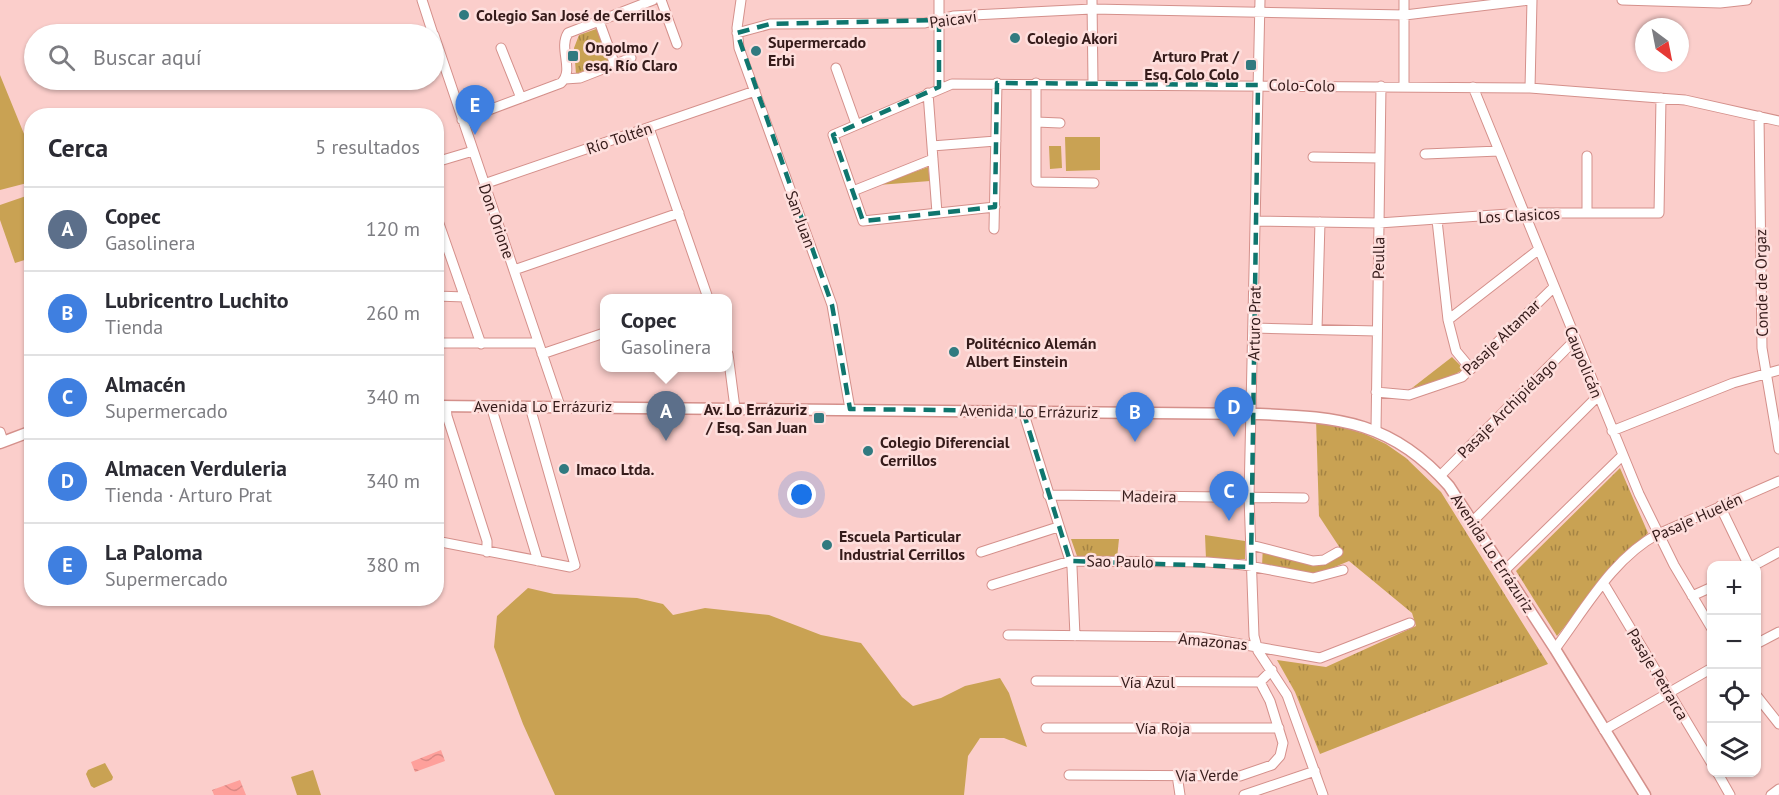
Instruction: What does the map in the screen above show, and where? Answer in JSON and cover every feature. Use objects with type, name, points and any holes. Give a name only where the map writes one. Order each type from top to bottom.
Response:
[{"type":"main road","name":"Avenida Lo Errázuriz","points":[[444,406],[1253,414],[1333,418],[1376,430],[1412,450],[1440,476],[1505,570],[1645,795]]},
{"type":"main road","points":[[1,438],[24,433]]},
{"type":"street","name":"Don Orione","points":[[422,0],[430,24]]},
{"type":"street","points":[[565,79],[566,36],[653,0]]},
{"type":"street","points":[[661,0],[677,44]]},
{"type":"street","points":[[737,33],[741,0]]},
{"type":"street","points":[[939,0],[939,87]]},
{"type":"street","name":"Arturo Prat","points":[[1255,645],[1250,497],[1260,0]]},
{"type":"street","points":[[1404,0],[1404,86]]},
{"type":"street","points":[[1530,88],[1531,0]]},
{"type":"street","name":"Paicaví","points":[[737,33],[770,24],[925,24],[953,16],[1092,5],[1405,15],[1531,0]]},
{"type":"street","points":[[1622,0],[1747,0]]},
{"type":"street","points":[[1092,5],[1093,83]]},
{"type":"street","points":[[599,21],[615,65]]},
{"type":"street","name":"San Juan","points":[[737,33],[739,48],[834,311],[850,409]]},
{"type":"street","points":[[501,48],[521,98]]},
{"type":"street","points":[[462,120],[558,84],[565,79],[577,79],[631,58]]},
{"type":"street","name":"Don Orione","points":[[444,67],[560,406]]},
{"type":"street","points":[[836,68],[856,124]]},
{"type":"street","points":[[994,229],[997,83]]},
{"type":"street","points":[[1036,83],[1036,182],[1094,183]]},
{"type":"street","name":"Colo-Colo","points":[[853,192],[833,135],[939,87],[952,84],[1093,83],[1530,88],[1704,103],[1779,121]]},
{"type":"street","name":"Peulla","points":[[1376,430],[1381,86]]},
{"type":"street","name":"Caupolicán","points":[[1473,87],[1622,456],[1658,534],[1707,621]]},
{"type":"street","name":"Río Toltén","points":[[484,184],[755,92]]},
{"type":"street","points":[[928,93],[937,213]]},
{"type":"street","name":"Los Clasicos","points":[[1256,221],[1379,223],[1523,213],[1659,213],[1661,98]]},
{"type":"street","name":"Conde de Orgaz","points":[[1759,116],[1761,333],[1764,374],[1779,449]]},
{"type":"street","points":[[1036,122],[1060,123]]},
{"type":"street","points":[[649,128],[706,294]]},
{"type":"street","points":[[932,146],[996,141]]},
{"type":"street","points":[[444,160],[473,151]]},
{"type":"street","points":[[1425,154],[1499,151]]},
{"type":"street","points":[[1587,156],[1587,213]]},
{"type":"street","points":[[1313,157],[1380,158]]},
{"type":"street","points":[[933,159],[853,192],[863,221],[995,207]]},
{"type":"street","points":[[513,270],[679,213]]},
{"type":"street","points":[[1437,220],[1448,320],[1456,351],[1471,369]]},
{"type":"street","points":[[1317,329],[1320,222]]},
{"type":"street","points":[[444,248],[465,297],[481,344]]},
{"type":"street","points":[[1448,320],[1539,250]]},
{"type":"street","name":"Pasaje Altamar","points":[[1376,392],[1409,395],[1451,381],[1471,369],[1554,287]]},
{"type":"street","points":[[444,296],[465,297]]},
{"type":"street","points":[[1254,328],[1377,330]]},
{"type":"street","points":[[542,354],[600,334]]},
{"type":"street","name":"Pasaje Archipiélago","points":[[1440,476],[1575,340]]},
{"type":"street","points":[[444,343],[538,343]]},
{"type":"street","points":[[1612,431],[1779,370]]},
{"type":"street","points":[[730,372],[735,408]]},
{"type":"street","points":[[1473,521],[1598,396]]},
{"type":"street","points":[[491,406],[538,561]]},
{"type":"street","points":[[444,543],[574,566],[530,407]]},
{"type":"street","points":[[444,411],[487,541],[488,552]]},
{"type":"street","points":[[1023,411],[1070,561],[1075,636]]},
{"type":"street","points":[[1505,570],[1622,456]]},
{"type":"street","name":"Pasaje Huelén","points":[[1555,649],[1632,551],[1658,534],[1779,481]]},
{"type":"street","name":"Madeira","points":[[1048,495],[1304,498]]},
{"type":"street","points":[[1720,506],[1748,561]]},
{"type":"street","points":[[981,552],[1058,527]]},
{"type":"street","points":[[1251,545],[1313,561],[1324,560],[1338,552]]},
{"type":"street","points":[[1761,561],[1779,552]]},
{"type":"street","name":"Sao Paulo","points":[[992,585],[1070,561],[1207,562],[1251,567],[1305,578],[1324,576],[1343,570]]},
{"type":"street","name":"Pasaje Petrarca","points":[[1604,584],[1707,756]]},
{"type":"street","points":[[1692,596],[1707,588]]},
{"type":"street","name":"Amazonas","points":[[1008,635],[1200,637],[1324,657],[1410,623]]},
{"type":"street","points":[[1761,641],[1779,632]]},
{"type":"street","points":[[1255,645],[1292,705],[1323,795]]},
{"type":"street","points":[[1604,730],[1668,691],[1710,669]]},
{"type":"street","points":[[1260,682],[1272,670]]},
{"type":"street","name":"Vía Azul","points":[[1036,681],[1260,682]]},
{"type":"street","name":"Vía Verde","points":[[1069,775],[1240,776],[1272,765],[1283,748],[1279,728],[1260,682]]},
{"type":"street","points":[[1761,701],[1779,724]]},
{"type":"street","name":"Vía Roja","points":[[1046,728],[1279,728]]},
{"type":"street","points":[[1244,795],[1315,771]]},
{"type":"street","points":[[1176,776],[1180,795]]},
{"type":"street","points":[[1720,777],[1730,795]]},
{"type":"street","points":[[1771,795],[1779,789]]},
{"type":"highlighted area","points":[[939,20],[939,87],[833,135],[863,221],[995,207],[997,83],[1258,85],[1251,567],[1070,561],[1023,411],[850,409],[832,305],[737,33],[770,24]]},
{"type":"green space","points":[[599,28],[610,61],[576,74],[574,48],[579,35]]},
{"type":"green space","points":[[0,75],[24,134],[24,184],[0,190]]},
{"type":"green space","points":[[1065,137],[1100,137],[1100,170],[1066,171]]},
{"type":"green space","points":[[1049,146],[1061,146],[1062,168],[1050,169]]},
{"type":"green space","points":[[928,167],[930,181],[878,185]]},
{"type":"green space","points":[[24,197],[24,260],[15,263],[0,220],[0,205]]},
{"type":"green space","points":[[1452,357],[1464,369],[1445,380],[1412,388]]},
{"type":"green space","points":[[1316,419],[1365,434],[1386,444],[1406,458],[1441,492],[1548,664],[1320,754],[1295,692],[1277,660],[1326,667],[1416,626],[1412,613],[1349,561],[1318,574],[1262,566],[1263,545],[1321,558],[1340,548],[1319,516]]},
{"type":"green space","points":[[1620,468],[1648,533],[1614,566],[1557,636],[1516,571]]},
{"type":"green space","points":[[1205,535],[1245,541],[1245,559],[1206,559]]},
{"type":"green space","points":[[1071,539],[1119,539],[1117,558],[1081,558],[1077,556]]},
{"type":"green space","points":[[528,588],[554,594],[637,598],[663,604],[673,615],[705,608],[769,615],[821,635],[861,643],[902,697],[913,706],[941,698],[965,686],[1000,678],[1009,693],[1027,747],[1004,738],[980,738],[968,756],[964,795],[555,795],[523,724],[494,647],[497,616]]},
{"type":"green space","points":[[105,763],[113,777],[112,780],[94,788],[86,774],[88,770]]},
{"type":"green space","points":[[313,770],[321,795],[297,795],[291,777]]},
{"type":"water","points":[[441,750],[445,761],[415,772],[411,762]]},
{"type":"water","points":[[240,780],[246,795],[214,795],[212,790]]},
{"type":"place","name":"Colegio San José de Cerrillos","points":[[464,15]]},
{"type":"place","name":"Colegio Akori","points":[[1015,38]]},
{"type":"place","name":"Supermercado Erbi","points":[[756,51]]},
{"type":"place","name":"Ongolmo / esq. Río Claro","points":[[573,56]]},
{"type":"place","name":"Arturo Prat / Esq. Colo Colo","points":[[1251,65]]},
{"type":"place","name":"La Paloma","points":[[475,135]]},
{"type":"place","name":"Politécnico Alemán Albert Einstein","points":[[954,352]]},
{"type":"place","name":"Av. Lo Errázuriz / Esq. San Juan","points":[[819,418]]},
{"type":"place","name":"Almacen Verduleria","points":[[1234,437]]},
{"type":"place","name":"Copec","points":[[666,441]]},
{"type":"place","name":"Lubricentro Luchito","points":[[1135,442]]},
{"type":"place","name":"Colegio Diferencial Cerrillos","points":[[868,451]]},
{"type":"place","name":"Imaco Ltda.","points":[[564,469]]},
{"type":"place","name":"Almacén","points":[[1229,521]]},
{"type":"place","name":"Escuela Particular Industrial Cerrillos","points":[[827,545]]}]
